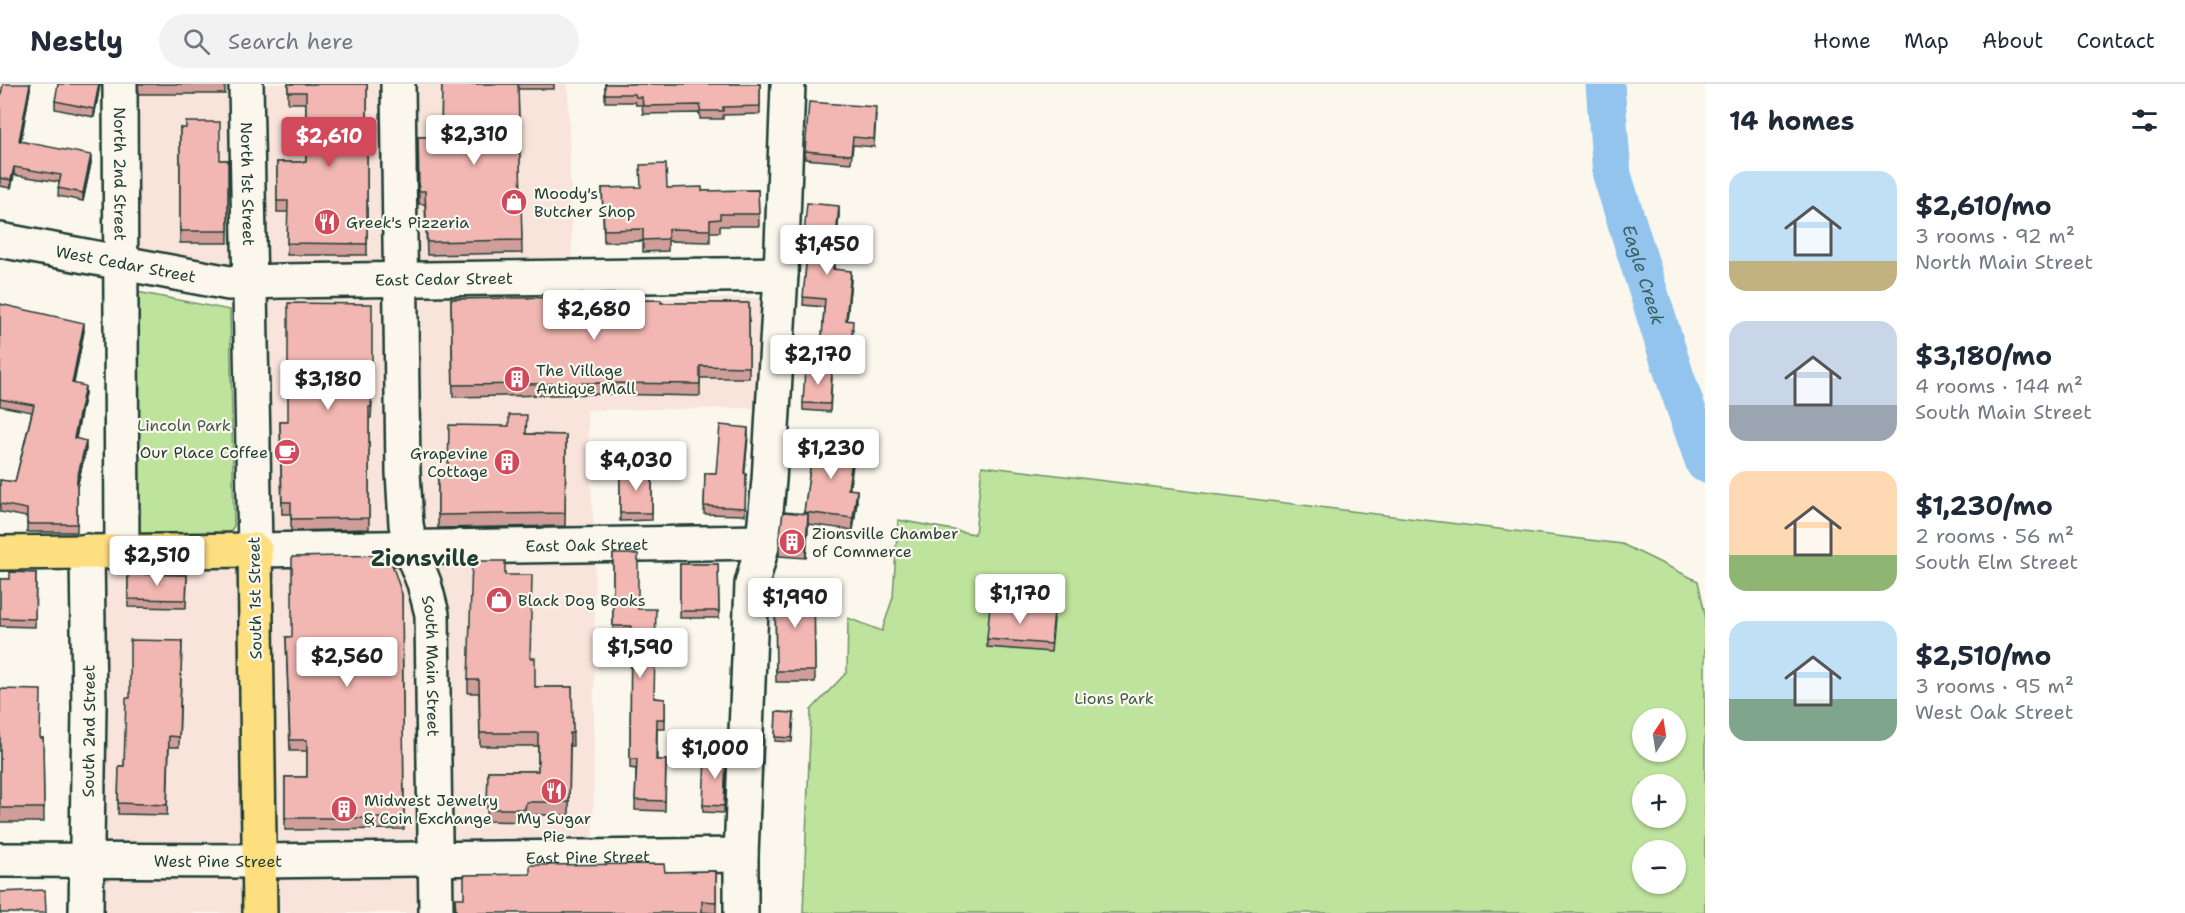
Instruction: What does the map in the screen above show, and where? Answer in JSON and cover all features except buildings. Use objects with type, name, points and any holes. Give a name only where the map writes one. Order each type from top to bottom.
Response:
[{"type":"main road","points":[[0,553],[255,550]]},
{"type":"main road","name":"South 1st Street","points":[[255,550],[260,913]]},
{"type":"street","name":"North 2nd Street","points":[[120,84],[121,265]]},
{"type":"street","name":"North 1st Street","points":[[246,84],[250,284]]},
{"type":"street","name":"South Main Street","points":[[398,84],[403,472],[406,525],[410,548],[424,583],[432,614],[436,913]]},
{"type":"street","points":[[741,913],[741,855],[752,584],[763,542],[769,480],[781,274],[788,84]]},
{"type":"street","name":"West Cedar Street","points":[[0,240],[121,265],[229,284],[250,284]]},
{"type":"street","points":[[121,265],[122,551]]},
{"type":"street","name":"East Cedar Street","points":[[250,284],[280,281],[781,274]]},
{"type":"street","name":"South 1st Street","points":[[250,284],[255,550]]},
{"type":"street","name":"East Oak Street","points":[[255,550],[763,542]]},
{"type":"street","name":"South 2nd Street","points":[[86,913],[89,707],[87,551]]},
{"type":"street","name":"East Pine Street","points":[[435,858],[741,855]]},
{"type":"street","name":"West Pine Street","points":[[0,860],[260,861],[435,858]]},
{"type":"shaded area","points":[[131,84],[568,84],[573,298],[763,298],[762,408],[587,410],[595,554],[593,867],[720,866],[720,913],[102,913],[97,567],[263,567],[252,271],[133,252]]},
{"type":"green space","name":"Lincoln Park","points":[[137,292],[230,310],[234,526],[230,532],[137,534]]},
{"type":"green space","name":"Lions Park","points":[[982,466],[1622,544],[1698,581],[1705,614],[1705,913],[803,913],[811,710],[847,672],[848,618],[882,631],[893,597],[898,520],[975,534]]},
{"type":"waterway","name":"Eagle Creek","points":[[1605,84],[1612,175],[1675,377],[1705,463]]},
{"type":"place","name":"Moody's Butcher Shop","points":[[514,202]]},
{"type":"place","name":"Greek's Pizzeria","points":[[327,222]]},
{"type":"place","name":"The Village Antique Mall","points":[[517,379]]},
{"type":"place","name":"Our Place Coffee","points":[[287,452]]},
{"type":"place","name":"Grapevine Cottage","points":[[507,462]]},
{"type":"place","name":"Zionsville Chamber of Commerce","points":[[792,542]]},
{"type":"place","name":"Black Dog Books","points":[[499,600]]},
{"type":"place","name":"My Sugar Pie","points":[[554,791]]},
{"type":"place","name":"Midwest Jewelry & Coin Exchange","points":[[344,809]]},
{"type":"district","name":"Zionsville","points":[[425,558]]}]
